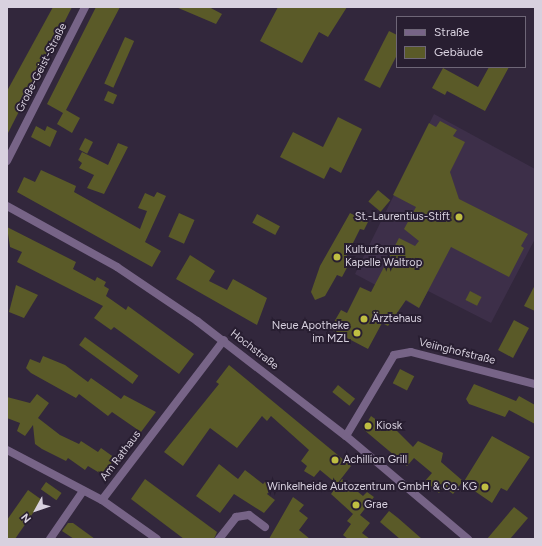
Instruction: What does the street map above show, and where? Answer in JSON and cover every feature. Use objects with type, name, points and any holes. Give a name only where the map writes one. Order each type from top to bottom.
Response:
[{"type":"street","name":"Große-Geist-Straße","points":[[7,161],[85,7]]},
{"type":"street","name":"Hochstraße","points":[[7,206],[117,267],[224,340],[346,436],[468,539]]},
{"type":"street","name":"Am Rathaus","points":[[102,500],[224,340]]},
{"type":"street","name":"Veiinghofstraße","points":[[346,436],[394,356],[411,352],[535,384]]},
{"type":"street","points":[[7,450],[102,500],[157,539]]},
{"type":"street","points":[[50,539],[83,491]]},
{"type":"street","points":[[219,539],[236,517],[249,515],[265,527]]},
{"type":"shaded area","name":"St.-Laurentius-Stift","points":[[434,114],[535,169],[535,239],[491,323],[428,291],[419,308],[355,274]]},
{"type":"building","points":[[53,7],[72,7],[7,135],[7,91]]},
{"type":"building","points":[[96,7],[120,7],[66,110],[80,118],[72,133],[57,124],[63,113],[47,104]]},
{"type":"building","points":[[176,7],[209,7],[222,14],[216,24]]},
{"type":"building","points":[[278,7],[347,7],[328,37],[319,32],[302,63],[260,41]]},
{"type":"building","points":[[389,31],[396,34],[396,57],[380,88],[364,80]]},
{"type":"building","points":[[125,37],[134,41],[113,88],[104,84]]},
{"type":"building","points":[[443,68],[478,87],[488,68],[508,68],[485,111],[447,91],[445,95],[432,88]]},
{"type":"building","points":[[108,91],[117,95],[113,104],[104,100]]},
{"type":"building","points":[[338,117],[362,129],[341,173],[330,167],[324,179],[280,157],[293,132],[323,147]]},
{"type":"building","name":"St.-Laurentius-Stift","points":[[440,121],[457,130],[453,136],[465,142],[450,172],[459,199],[528,234],[521,246],[524,248],[509,277],[451,247],[419,308],[406,300],[388,326],[382,323],[368,349],[330,329],[341,310],[347,313],[360,287],[371,292],[399,238],[415,246],[419,241],[404,229],[416,207],[393,195],[429,123],[436,127]]},
{"type":"building","points":[[36,126],[45,131],[47,126],[57,131],[50,147],[31,137]]},
{"type":"building","points":[[85,138],[93,142],[87,154],[79,150]]},
{"type":"building","points":[[118,143],[128,147],[104,194],[87,188],[94,175],[79,168],[82,163],[78,160],[82,152],[108,165]]},
{"type":"building","points":[[41,170],[76,186],[74,192],[140,229],[147,211],[138,208],[145,193],[154,197],[157,192],[166,196],[145,242],[161,251],[152,267],[17,192],[24,177],[35,182]]},
{"type":"building","points":[[378,190],[390,200],[381,212],[368,201]]},
{"type":"building","points":[[179,213],[195,220],[184,244],[168,237]]},
{"type":"building","name":"Kulturforum Kapelle Waltrop","points":[[350,213],[368,222],[364,230],[360,229],[345,259],[350,262],[342,277],[337,275],[325,296],[315,300],[311,292],[320,266]]},
{"type":"building","points":[[257,214],[280,226],[275,235],[252,223]]},
{"type":"building","points":[[7,227],[76,262],[73,269],[95,281],[97,277],[106,282],[104,286],[109,289],[106,296],[126,310],[128,306],[194,354],[179,374],[114,327],[111,330],[94,318],[103,306],[17,262],[22,252],[10,247]]},
{"type":"building","points":[[190,255],[215,271],[209,281],[227,290],[233,279],[267,298],[257,325],[176,279]]},
{"type":"building","points":[[16,285],[38,295],[24,318],[9,312]]},
{"type":"building","points":[[535,285],[535,311],[524,306]]},
{"type":"building","points":[[470,291],[482,297],[477,306],[465,300]]},
{"type":"building","points":[[514,320],[529,328],[513,358],[498,350]]},
{"type":"building","points":[[85,337],[138,376],[133,384],[79,345]]},
{"type":"building","points":[[43,356],[65,365],[88,382],[91,378],[121,399],[124,395],[156,412],[141,432],[112,412],[108,416],[79,394],[76,398],[31,373],[26,368],[30,359],[40,363]]},
{"type":"building","points":[[229,365],[351,466],[337,484],[320,470],[314,477],[304,471],[307,466],[301,461],[309,450],[271,416],[267,421],[262,416],[237,448],[210,428],[183,466],[164,452],[219,384],[216,382]]},
{"type":"building","points":[[400,369],[414,376],[407,391],[393,383]]},
{"type":"building","points":[[474,384],[516,401],[519,396],[535,405],[535,424],[509,410],[505,417],[469,404],[466,399]]},
{"type":"building","points":[[338,385],[355,399],[349,406],[332,392]]},
{"type":"building","points":[[37,394],[49,403],[38,418],[60,435],[79,444],[81,441],[98,452],[101,448],[115,458],[103,475],[88,466],[85,470],[68,458],[66,461],[35,444],[33,425],[25,436],[17,431],[20,423],[7,418],[7,397],[30,403]]},
{"type":"building","points":[[371,416],[388,428],[391,425],[413,447],[418,441],[443,453],[441,462],[463,481],[453,494],[444,487],[439,493],[425,481],[432,473],[414,458],[407,466],[363,429]]},
{"type":"building","points":[[492,436],[530,457],[507,491],[501,488],[492,503],[463,483]]},
{"type":"building","points":[[219,464],[238,479],[245,470],[263,484],[266,481],[273,487],[267,494],[275,500],[264,513],[234,494],[220,513],[196,496]]},
{"type":"building","points":[[145,479],[217,532],[214,539],[184,539],[131,499]]},
{"type":"building","points":[[342,479],[363,496],[367,492],[374,497],[360,515],[370,523],[362,533],[370,539],[348,539],[343,535],[351,524],[347,521],[353,514],[331,494]]},
{"type":"building","points":[[46,482],[62,493],[56,500],[41,489]]},
{"type":"building","points":[[28,490],[42,500],[15,539],[7,539],[7,520]]},
{"type":"building","points":[[293,497],[304,505],[299,511],[308,518],[299,530],[310,539],[269,539]]},
{"type":"building","points":[[514,507],[528,518],[510,539],[487,539]]},
{"type":"building","points":[[389,511],[422,539],[400,539],[380,522]]},
{"type":"building","points":[[68,523],[73,523],[95,539],[74,539],[62,531]]},
{"type":"place","name":"St.-Laurentius-Stift","points":[[459,217]]},
{"type":"place","name":"Kulturforum Kapelle Waltrop","points":[[337,257]]},
{"type":"place","name":"Ärztehaus","points":[[364,319]]},
{"type":"place","name":"Neue Apotheke im MZL","points":[[357,333]]},
{"type":"place","name":"Kiosk","points":[[368,426]]},
{"type":"place","name":"Achillion Grill","points":[[335,460]]},
{"type":"place","name":"Winkelheide Autozentrum GmbH & Co. KG","points":[[485,487]]},
{"type":"place","name":"Grae","points":[[356,505]]}]
